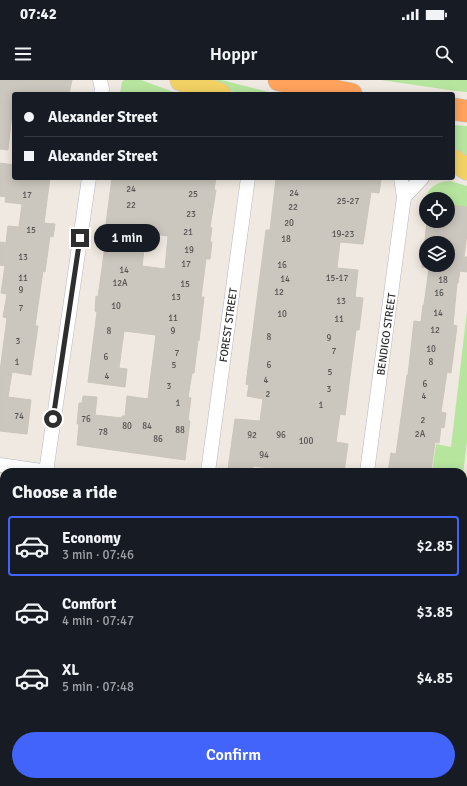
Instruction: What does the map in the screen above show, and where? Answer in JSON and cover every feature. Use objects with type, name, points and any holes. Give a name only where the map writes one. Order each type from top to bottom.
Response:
[{"type":"highway","points":[[279,80],[341,92]]},
{"type":"highway","points":[[455,109],[467,111]]},
{"type":"main road","points":[[181,80],[214,92]]},
{"type":"street","points":[[48,468],[89,180]]},
{"type":"street","name":"FOREST STREET","points":[[209,468],[248,180]]},
{"type":"street","name":"BENDIGO STREET","points":[[368,468],[404,197],[401,180]]},
{"type":"street","points":[[404,197],[420,180]]},
{"type":"street","points":[[0,465],[20,468]]},
{"type":"green space","points":[[124,80],[141,80],[174,92],[120,92],[122,82]]},
{"type":"green space","points":[[195,80],[222,80],[268,92],[234,92]]},
{"type":"green space","points":[[381,80],[467,80],[467,92],[456,91]]},
{"type":"green space","points":[[455,125],[467,126],[467,159],[455,153]]},
{"type":"green space","points":[[450,181],[467,186],[467,208],[455,205],[455,192],[428,192],[436,184]]},
{"type":"green space","points":[[101,226],[158,233],[156,250],[99,243]]},
{"type":"green space","points":[[467,311],[467,441],[464,468],[433,468],[436,444],[451,447]]},
{"type":"building","points":[[0,80],[72,80],[69,92],[12,92],[12,113],[8,150],[0,149]]},
{"type":"building","points":[[0,163],[12,165],[12,180],[50,180],[44,223],[55,224],[53,237],[50,236],[45,272],[43,271],[35,326],[38,326],[31,375],[12,372],[8,397],[31,400],[27,434],[0,431],[0,371],[7,318],[3,317],[7,294],[1,293],[5,266],[0,265],[0,242],[6,243],[8,226],[19,227],[22,204],[5,202],[6,197],[0,196]]},
{"type":"building","points":[[112,180],[216,180],[214,190],[216,190],[210,227],[212,228],[210,242],[212,242],[210,259],[206,259],[201,297],[204,297],[199,341],[198,340],[194,373],[192,373],[188,397],[191,398],[188,420],[190,421],[185,460],[77,445],[79,403],[82,403],[83,396],[97,397],[95,415],[122,418],[122,416],[125,416],[127,396],[148,399],[156,335],[124,331],[119,368],[127,369],[125,387],[88,382],[97,312],[95,311],[96,296],[98,297],[108,224],[106,224]],"holes":[[[146,233],[168,236],[165,269],[142,266]]]},
{"type":"building","points":[[276,180],[381,180],[379,193],[371,192],[363,244],[340,242],[337,268],[358,270],[355,297],[363,298],[359,330],[356,330],[345,415],[340,414],[336,442],[348,444],[345,468],[270,468],[253,466],[253,468],[228,468],[235,419],[260,421],[263,399],[247,396],[249,385],[246,384],[266,230],[270,230]]},
{"type":"building","points":[[455,206],[467,207],[467,234],[464,257],[467,257],[467,272],[460,271],[457,283],[453,325],[457,326],[451,373],[447,372],[441,412],[446,413],[444,428],[441,427],[439,443],[435,442],[432,468],[389,468],[391,453],[396,454],[408,375],[414,321],[421,322],[428,272],[455,272],[455,236],[425,236],[426,228],[455,228]]},
{"type":"route","points":[[53,419],[80,238]]}]
